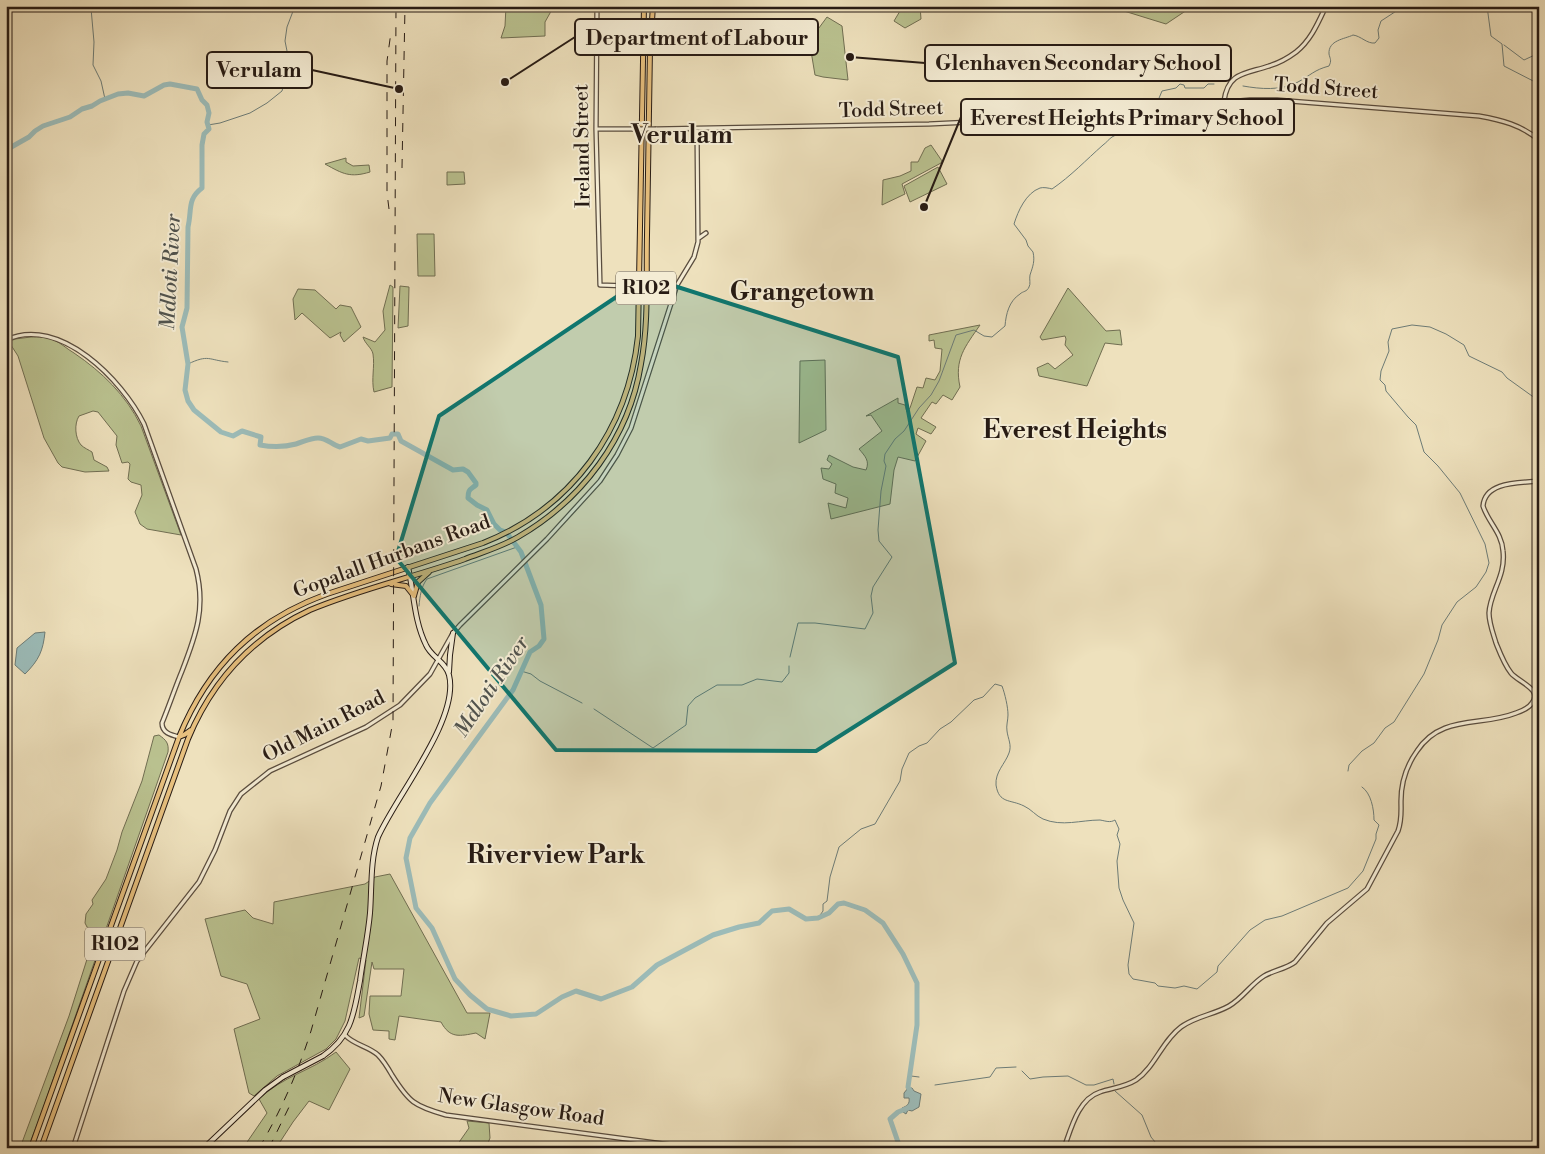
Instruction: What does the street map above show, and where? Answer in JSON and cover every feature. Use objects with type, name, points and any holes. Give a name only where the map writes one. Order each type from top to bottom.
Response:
[{"type":"main road","name":"Gopalall Hurbans Road","points":[[31,1148],[179,736],[192,709],[214,674],[238,647],[282,614],[311,600],[466,549],[501,535],[528,520],[564,492],[591,461],[605,440],[620,410],[632,373],[636,346],[639,308],[644,6]]},
{"type":"main road","name":"Gopalall Hurbans Road","points":[[41,1148],[192,728],[218,683],[238,660],[260,640],[288,621],[310,610],[476,555],[505,544],[529,530],[562,506],[580,488],[597,468],[618,434],[637,386],[644,338],[650,59],[653,6]]},
{"type":"main road","points":[[408,567],[423,640],[429,652],[446,667],[449,674]]},
{"type":"main road","points":[[414,596],[418,582],[432,570]]},
{"type":"main road","points":[[389,584],[406,586],[414,596]]},
{"type":"main road","points":[[204,1148],[265,1090],[283,1077],[323,1056],[335,1047],[350,1027],[367,938],[376,844],[385,821],[439,728],[449,699],[450,656],[453,633]]},
{"type":"main road","points":[[179,736],[184,735],[192,728]]},
{"type":"main road","points":[[179,736],[186,745]]},
{"type":"street","name":"Ireland Street","points":[[597,6],[596,129],[600,285],[678,285]]},
{"type":"street","points":[[1224,101],[1227,87],[1238,76],[1278,63],[1298,50],[1311,35],[1326,6]]},
{"type":"street","name":"Todd Street","points":[[596,129],[697,130],[952,123],[1224,101],[1277,100],[1480,116],[1511,123],[1539,140]]},
{"type":"street","name":"Old Main Road","points":[[72,1148],[132,973],[145,950],[198,882],[211,857],[235,800],[245,789],[270,771],[355,733],[400,706],[430,674],[453,633],[541,545],[600,481],[626,440],[636,416],[678,285],[694,257],[699,238],[697,130]]},
{"type":"street","points":[[699,238],[706,233]]},
{"type":"street","points":[[6,340],[15,336],[42,335],[62,342],[76,350],[116,381],[133,404],[144,424],[200,583],[200,611],[195,635],[162,723],[166,732],[179,736]]},
{"type":"street","points":[[1064,1148],[1078,1112],[1090,1096],[1121,1087],[1135,1080],[1148,1068],[1172,1036],[1183,1025],[1202,1015],[1231,1005],[1263,977],[1295,962],[1327,923],[1364,892],[1398,831],[1401,821],[1404,781],[1415,755],[1425,740],[1434,733],[1451,725],[1500,718],[1519,712],[1531,705],[1535,697],[1534,693],[1530,687],[1513,676],[1507,667],[1490,622],[1490,607],[1502,570],[1503,550],[1499,534],[1483,506],[1485,497],[1495,488],[1539,481]]},
{"type":"street","name":"New Glasgow Road","points":[[345,1035],[353,1042],[378,1056],[408,1098],[425,1109],[446,1115],[694,1148]]},
{"type":"highlighted area","points":[[646,277],[898,357],[955,663],[816,751],[556,750],[396,558],[439,416]]},
{"type":"green space","points":[[506,6],[554,6],[545,22],[545,36],[501,38],[505,26]]},
{"type":"green space","points":[[903,6],[920,6],[921,19],[905,28],[894,21]]},
{"type":"green space","points":[[1118,6],[1193,6],[1166,24],[1124,11]]},
{"type":"green space","points":[[827,17],[842,26],[848,80],[815,75],[810,45],[813,36]]},
{"type":"green space","points":[[931,145],[942,161],[941,163],[902,184],[905,194],[882,205],[883,180],[911,171],[911,162],[918,162],[925,148]]},
{"type":"green space","points":[[346,158],[346,162],[353,166],[369,165],[370,172],[352,175],[325,164]]},
{"type":"green space","points":[[938,167],[947,184],[910,202],[904,186]]},
{"type":"green space","points":[[447,172],[464,172],[465,184],[447,185]]},
{"type":"green space","points":[[417,234],[434,234],[435,276],[418,276]]},
{"type":"green space","points":[[390,285],[393,287],[392,387],[374,392],[373,354],[363,337],[375,342],[385,330],[383,311]]},
{"type":"green space","points":[[400,286],[409,287],[408,326],[398,328]]},
{"type":"green space","points":[[1068,288],[1106,331],[1120,330],[1122,345],[1105,343],[1087,386],[1039,376],[1037,368],[1048,363],[1055,369],[1073,355],[1065,345],[1065,336],[1042,340],[1040,337]]},
{"type":"green space","points":[[298,289],[315,290],[336,309],[340,305],[351,307],[361,327],[344,342],[340,335],[341,332],[330,338],[302,313],[295,320],[293,299]]},
{"type":"green space","points":[[980,325],[962,354],[958,369],[960,387],[952,400],[943,395],[936,404],[932,402],[921,418],[936,427],[931,434],[918,428],[916,434],[926,441],[915,461],[898,457],[894,470],[890,504],[831,519],[828,503],[846,508],[848,498],[835,493],[836,484],[823,479],[821,468],[829,469],[832,464],[827,460],[829,455],[853,467],[866,470],[867,461],[859,449],[882,431],[871,415],[866,416],[898,398],[898,403],[905,405],[907,412],[917,387],[923,388],[926,378],[935,380],[940,371],[942,349],[935,348],[934,340],[929,341],[929,335]]},
{"type":"green space","points":[[31,337],[48,338],[62,344],[104,376],[121,394],[141,426],[181,535],[147,529],[140,524],[135,512],[142,495],[141,485],[128,479],[130,464],[128,462],[122,463],[116,445],[117,436],[98,412],[93,411],[79,416],[76,423],[76,435],[81,445],[92,452],[94,460],[107,467],[109,471],[85,472],[62,467],[58,463],[44,438],[18,356],[9,342],[15,339]]},
{"type":"green space","points":[[825,360],[826,430],[799,443],[800,361]]},
{"type":"green space","points":[[159,735],[167,742],[168,752],[40,1117],[28,1148],[20,1148],[69,1016],[95,934],[85,923],[86,914],[93,904],[92,900],[106,879],[142,781],[154,736]]},
{"type":"green space","points":[[390,874],[467,1013],[490,1013],[485,1039],[476,1033],[452,1034],[441,1022],[399,1016],[395,1040],[389,1039],[389,1031],[373,1030],[369,1014],[370,996],[401,996],[404,969],[374,969],[372,962],[364,1016],[359,1018],[366,960],[359,958],[345,1021],[336,1039],[326,1049],[277,1076],[254,1096],[249,1093],[234,1029],[260,1019],[247,984],[221,976],[205,919],[245,910],[253,918],[273,924],[274,902],[365,884],[375,877]]},
{"type":"green space","points":[[336,1052],[350,1069],[329,1110],[309,1101],[280,1142],[267,1148],[243,1148],[267,1113],[259,1099],[287,1079]]},
{"type":"green space","points":[[467,1121],[489,1123],[490,1138],[486,1148],[455,1148],[469,1128]]},
{"type":"water","points":[[45,632],[40,655],[25,674],[15,665],[17,648],[35,633]]},
{"type":"water","points":[[908,1088],[912,1088],[921,1094],[919,1107],[912,1111],[908,1110],[906,1114],[902,1108],[907,1106],[909,1102],[909,1098],[904,1098],[904,1093]]},
{"type":"waterway","points":[[208,125],[250,113],[282,91],[287,72],[288,56],[285,41],[287,27],[295,6]]},
{"type":"waterway","points":[[1243,86],[1278,88],[1298,82],[1316,71],[1329,66],[1331,61],[1329,49],[1334,43],[1353,35],[1375,43],[1379,38],[1378,30],[1381,21],[1404,6]]},
{"type":"waterway","points":[[1487,6],[1491,36],[1502,44],[1504,66],[1539,84]]},
{"type":"waterway","points":[[91,8],[94,42],[93,65],[101,81],[105,99]]},
{"type":"waterway","points":[[1504,45],[1524,60],[1539,53]]},
{"type":"waterway","name":"Mdloti River","points":[[6,150],[29,137],[43,126],[70,117],[82,109],[118,94],[128,93],[144,96],[164,85],[170,84],[197,89],[202,100],[207,105],[209,129],[204,134],[202,145],[202,188],[194,196],[191,205],[188,227],[187,308],[182,327],[188,364],[185,390],[188,401],[194,410],[221,432],[233,436],[242,431],[261,437],[260,445],[264,446],[287,446],[318,438],[340,447],[361,439],[368,441],[390,438],[392,434],[398,434],[401,441],[453,470],[463,469],[468,472],[476,483],[469,491],[468,498],[487,510],[494,524],[500,530],[506,532],[521,552],[541,605],[544,639],[539,646],[530,652],[513,690],[430,803],[410,838],[406,858],[416,908],[432,928],[455,979],[470,995],[487,1009],[511,1016],[536,1014],[562,997],[576,991],[601,999],[632,987],[657,965],[713,935],[759,923],[772,911],[789,909],[806,919],[818,918],[829,913],[838,904],[844,903],[865,910],[883,923],[903,954],[917,983],[917,1025],[908,1087],[912,1094]]},
{"type":"waterway","points":[[1157,103],[1162,91],[1176,88],[1180,84],[1184,85],[1185,88],[1204,88],[1208,84],[1214,84]]},
{"type":"waterway","points":[[790,657],[798,623],[815,623],[865,629],[873,613],[871,596],[873,587],[892,557],[879,541],[878,530],[881,491],[886,466],[884,461],[885,454],[931,395],[939,381],[956,335],[974,330],[984,336],[992,337],[1005,326],[1007,312],[1013,300],[1028,289],[1034,258],[1033,252],[1014,224],[1023,203],[1035,190],[1041,188],[1052,189],[1059,184],[1112,137],[1146,130],[1155,112]]},
{"type":"waterway","points":[[1348,771],[1349,765],[1362,751],[1374,743],[1385,728],[1394,722],[1424,674],[1442,625],[1457,602],[1476,587],[1486,572],[1489,563],[1485,544],[1460,493],[1424,452],[1416,425],[1386,391],[1385,385],[1380,380],[1381,371],[1389,351],[1388,342],[1392,329],[1412,325],[1430,327],[1446,334],[1464,345],[1469,356],[1502,372],[1507,378],[1539,401]]},
{"type":"waterway","points":[[188,364],[205,358],[228,362]]},
{"type":"waterway","points":[[419,606],[422,588],[427,579],[517,547]]},
{"type":"waterway","points":[[594,709],[653,748],[686,725],[688,706],[695,698],[717,685],[742,685],[757,679],[782,682],[789,673],[789,666]]},
{"type":"waterway","points":[[521,671],[531,674],[540,681],[582,703]]},
{"type":"waterway","points":[[818,918],[823,911],[823,904],[827,901],[830,877],[839,847],[861,829],[875,824],[900,781],[902,769],[909,753],[927,743],[940,729],[951,722],[974,700],[983,697],[995,684],[1002,686],[1008,712],[1009,753],[996,780],[997,791],[1002,798],[1027,807],[1040,818],[1057,823],[1100,820],[1110,822],[1115,820],[1119,829],[1117,835],[1120,844],[1117,861],[1119,888],[1134,923],[1128,965],[1129,974],[1133,979],[1155,983],[1158,986],[1175,988],[1184,986],[1197,989],[1217,972],[1218,966],[1250,930],[1265,920],[1282,916],[1348,888],[1363,871],[1376,839],[1379,825],[1374,820],[1370,797],[1362,787]]},
{"type":"waterway","points":[[935,1085],[990,1077],[996,1068],[1016,1067]]},
{"type":"waterway","points":[[1022,1071],[1030,1079],[1068,1076],[1086,1085],[1094,1085],[1113,1079],[1114,1084]]},
{"type":"waterway","points":[[911,1076],[919,1077]]},
{"type":"waterway","points":[[1115,1091],[1142,1115],[1151,1137],[1160,1148]]},
{"type":"waterway","name":"Mdloti River","points":[[898,1148],[899,1145],[890,1119],[898,1112],[908,1108]]},
{"type":"railway","points":[[259,1148],[275,1120],[288,1091],[311,1031],[381,786],[393,721],[396,6]]},
{"type":"railway","points":[[402,168],[405,6]]},
{"type":"railway","points":[[389,209],[387,193],[387,61],[391,32]]},
{"type":"railway","points":[[269,1148],[291,1103]]},
{"type":"place","name":"Glenhaven Secondary School","points":[[850,57]]},
{"type":"place","name":"Department of Labour","points":[[505,82]]},
{"type":"place","name":"Verulam","points":[[399,89]]},
{"type":"place","name":"Everest Heights Primary School","points":[[924,207]]},
{"type":"district","name":"Verulam","points":[[682,135]]},
{"type":"district","name":"Grangetown","points":[[802,292]]},
{"type":"district","name":"Everest Heights","points":[[1075,430]]},
{"type":"district","name":"Riverview Park","points":[[556,855]]}]
